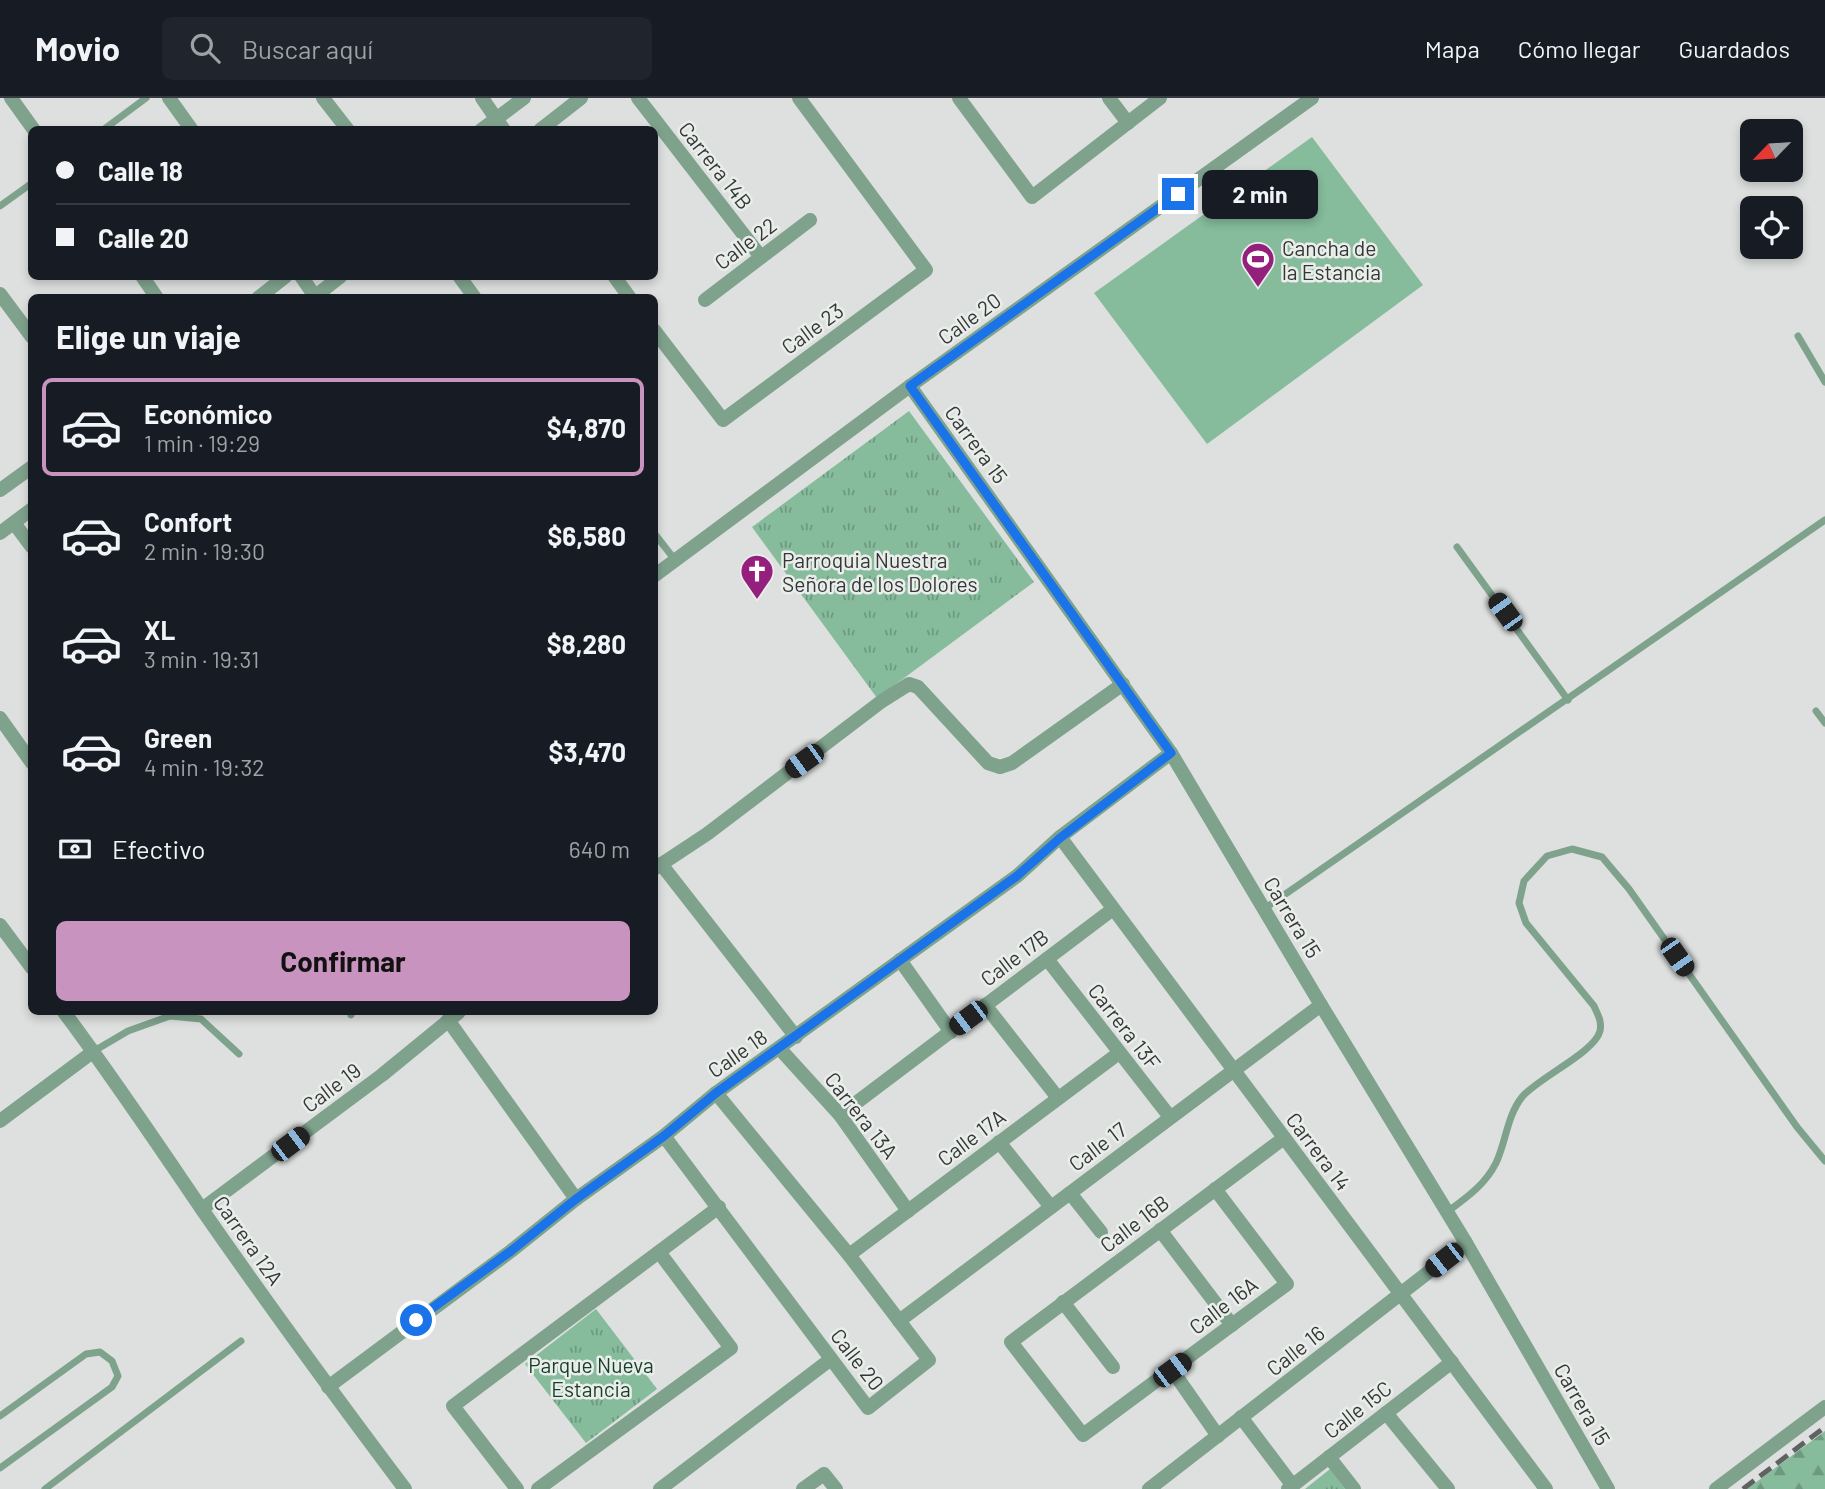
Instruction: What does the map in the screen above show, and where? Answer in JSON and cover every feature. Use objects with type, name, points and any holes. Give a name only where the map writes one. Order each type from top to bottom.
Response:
[{"type":"street","points":[[11,98],[31,126]]},
{"type":"street","points":[[169,98],[189,126]]},
{"type":"street","points":[[323,98],[345,126]]},
{"type":"street","points":[[482,98],[500,124],[524,98]]},
{"type":"street","points":[[545,126],[581,98]]},
{"type":"street","name":"Carrera 14B","points":[[638,98],[761,257]]},
{"type":"street","name":"Calle 23","points":[[658,335],[723,420],[926,270],[799,98]]},
{"type":"street","points":[[959,98],[1032,197],[1160,98]]},
{"type":"street","points":[[1109,98],[1128,123]]},
{"type":"street","name":"Calle 20","points":[[658,573],[910,386],[1311,98]]},
{"type":"street","name":"Calle 22","points":[[705,300],[810,220]]},
{"type":"street","points":[[263,294],[281,280]]},
{"type":"street","points":[[319,294],[336,280]]},
{"type":"street","points":[[0,294],[28,332]]},
{"type":"street","name":"Carrera 15","points":[[910,386],[1171,753],[1466,1243],[1608,1489]]},
{"type":"street","points":[[0,490],[28,470]]},
{"type":"street","points":[[0,533],[28,512]]},
{"type":"street","points":[[13,523],[28,542]]},
{"type":"street","points":[[796,1037],[658,866],[708,834],[882,701],[909,684],[918,687],[988,763],[1000,767],[1012,763],[1123,684]]},
{"type":"street","points":[[0,718],[28,757]]},
{"type":"street","name":"Calle 18","points":[[328,1387],[511,1251],[576,1199],[664,1136],[716,1093],[1017,876],[1060,838],[1171,753]]},
{"type":"street","name":"Carrera 14","points":[[1060,838],[1546,1489]]},
{"type":"street","name":"Calle 17B","points":[[840,1115],[1113,909]]},
{"type":"street","points":[[0,925],[28,963]]},
{"type":"street","name":"Carrera 13F","points":[[1046,959],[1170,1117]]},
{"type":"street","points":[[900,960],[951,1031]]},
{"type":"street","points":[[985,1005],[1058,1098]]},
{"type":"street","name":"Calle 17","points":[[899,1321],[1321,1005]]},
{"type":"street","name":"Carrera 12A","points":[[71,1015],[202,1209],[328,1387],[405,1489]]},
{"type":"street","points":[[453,1016],[576,1199]]},
{"type":"street","name":"Calle 19","points":[[202,1209],[382,1075],[453,1016]]},
{"type":"street","name":"Carrera 13A","points":[[779,1049],[840,1115],[908,1210]]},
{"type":"street","points":[[0,1121],[94,1051]]},
{"type":"street","name":"Calle 17A","points":[[849,1255],[1119,1053]]},
{"type":"street","name":"Calle 20","points":[[664,1136],[868,1408],[929,1360],[849,1255],[716,1093]]},
{"type":"street","name":"Calle 16B","points":[[1083,1435],[1011,1342],[1284,1138]]},
{"type":"street","points":[[999,1142],[1051,1207]]},
{"type":"street","name":"Calle 16A","points":[[1083,1435],[1287,1284],[1215,1189]]},
{"type":"street","points":[[1070,1193],[1101,1232]]},
{"type":"street","points":[[517,1489],[453,1406],[719,1207]]},
{"type":"street","points":[[1160,1230],[1232,1325]]},
{"type":"street","name":"Calle 16","points":[[1149,1489],[1466,1243]]},
{"type":"street","points":[[538,1489],[731,1348],[659,1252]]},
{"type":"street","points":[[1063,1303],[1113,1367]]},
{"type":"street","points":[[660,1489],[831,1359]]},
{"type":"street","name":"Calle 15C","points":[[1290,1487],[1452,1362]]},
{"type":"street","points":[[1172,1370],[1218,1436]]},
{"type":"street","points":[[1716,1489],[1825,1407]]},
{"type":"street","points":[[1386,1413],[1448,1489]]},
{"type":"street","points":[[1241,1417],[1290,1487]]},
{"type":"street","points":[[1329,1457],[1354,1489]]},
{"type":"street","points":[[803,1489],[824,1474],[836,1489]]},
{"type":"lane","points":[[108,126],[146,98]]},
{"type":"lane","points":[[0,206],[28,186]]},
{"type":"lane","points":[[1798,336],[1825,382]]},
{"type":"lane","points":[[1264,909],[1825,520]]},
{"type":"lane","points":[[658,538],[675,561]]},
{"type":"lane","points":[[1457,547],[1568,700]]},
{"type":"lane","points":[[1816,711],[1825,723]]},
{"type":"lane","points":[[1447,1212],[1476,1190],[1488,1176],[1497,1161],[1513,1113],[1522,1097],[1591,1046],[1599,1034],[1601,1019],[1594,1006],[1526,923],[1519,903],[1524,881],[1547,856],[1572,849],[1602,856],[1629,889],[1797,1127],[1825,1161]]},
{"type":"lane","points":[[94,1051],[128,1031],[170,1016],[201,1019],[239,1054]]},
{"type":"lane","points":[[45,1489],[241,1341]]},
{"type":"lane","points":[[0,1416],[86,1354],[100,1352],[113,1361],[118,1377],[112,1387],[0,1468]]},
{"type":"green space","name":"Cancha de la Estancia","points":[[1312,137],[1423,285],[1207,444],[1094,293]]},
{"type":"green space","points":[[909,411],[1034,582],[877,698],[752,527]]},
{"type":"green space","name":"Parque Nueva Estancia","points":[[596,1309],[657,1389],[586,1443],[525,1364]]},
{"type":"green space","points":[[1825,1431],[1825,1489],[1747,1489]]},
{"type":"green space","points":[[1330,1469],[1345,1489],[1305,1489]]},
{"type":"railway","points":[[1743,1489],[1825,1427]]},
{"type":"place","name":"Cancha de la Estancia","points":[[1258,289]]},
{"type":"place","name":"Parroquia Nuestra Señora de los Dolores","points":[[757,601]]},
{"type":"route","points":[[416,1320],[664,1136],[716,1093],[1017,876],[1060,838],[1171,753],[910,386],[1178,194]]}]
